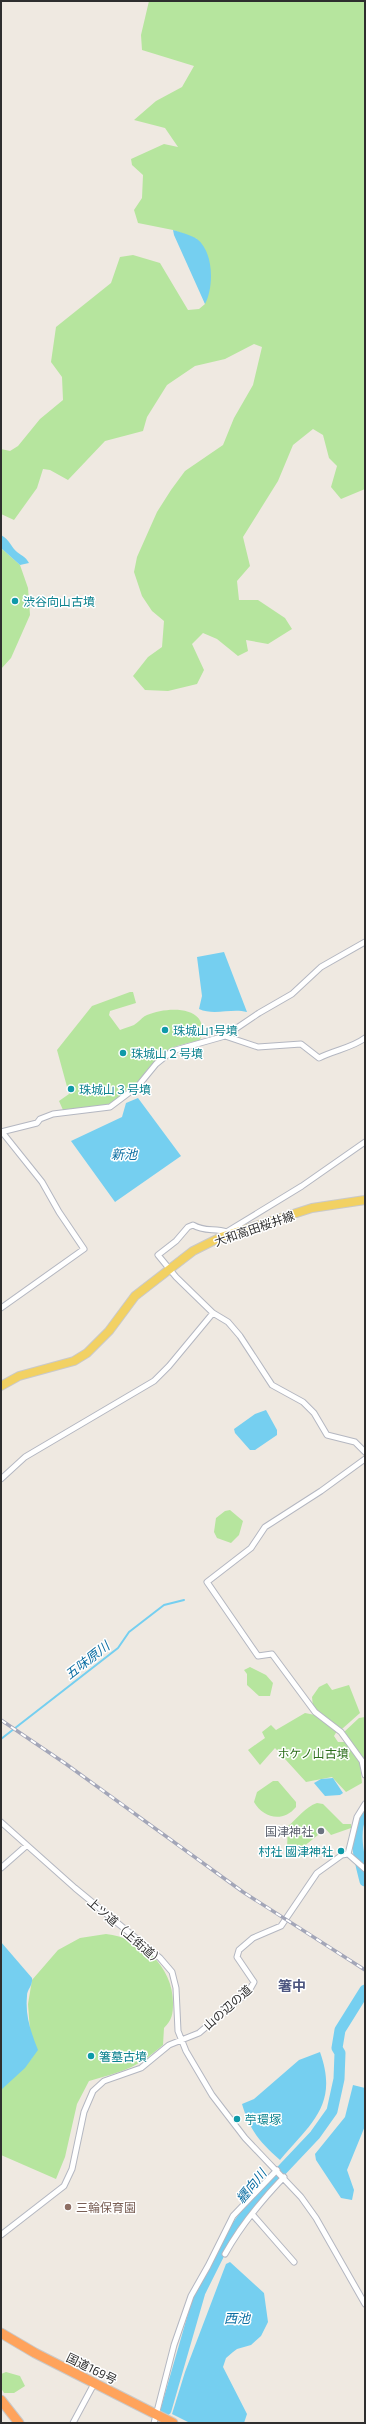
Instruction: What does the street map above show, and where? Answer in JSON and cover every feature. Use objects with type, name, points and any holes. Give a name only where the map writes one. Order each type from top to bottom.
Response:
[{"type":"highway","name":"国道169号","points":[[1,2333],[35,2353],[95,2382],[155,2418],[173,2423]]},
{"type":"highway","points":[[1,2400],[19,2423]]},
{"type":"main road","name":"大和高田桜井線","points":[[1,1386],[19,1376],[74,1361],[87,1354],[109,1331],[135,1296],[169,1268],[194,1251],[224,1235],[312,1208],[365,1200]]},
{"type":"street","points":[[1,1308],[84,1248],[59,1212],[42,1182],[1,1132],[37,1123],[40,1119],[53,1114],[110,1107],[138,1086],[156,1064],[172,1051],[225,1036],[259,1013],[292,994],[314,972],[347,951],[365,942]]},
{"type":"street","points":[[225,1036],[258,1047],[301,1044],[319,1058],[329,1052],[356,1044],[365,1038]]},
{"type":"street","points":[[365,1142],[302,1186],[224,1235],[216,1228],[201,1230],[193,1225],[188,1227],[176,1241],[158,1255],[213,1313],[228,1322],[240,1336],[272,1386],[303,1402],[314,1413],[328,1435],[355,1442],[365,1452]]},
{"type":"street","points":[[1,1479],[25,1457],[154,1381],[169,1366],[213,1313]]},
{"type":"street","points":[[365,1458],[321,1491],[265,1527],[250,1548],[207,1582],[258,1656],[272,1654],[315,1712],[341,1732],[362,1761],[365,1775]]},
{"type":"street","points":[[365,1804],[357,1817],[348,1854],[365,1869]]},
{"type":"street","name":"上ツ道（上街道）","points":[[1,1822],[26,1846],[160,1958],[172,1972],[176,1988],[178,2031],[181,2041],[216,2101],[245,2138],[283,2176],[316,2218],[365,2304]]},
{"type":"street","points":[[1,1868],[26,1846]]},
{"type":"street","name":"山の辺の道","points":[[181,2041],[198,2033],[253,1987],[253,1978],[237,1957],[239,1950],[253,1938],[281,1926],[317,1873],[342,1855],[348,1854]]},
{"type":"street","points":[[1,2234],[64,2186],[72,2169],[84,2112],[93,2091],[104,2081],[141,2068],[162,2050],[181,2041]]},
{"type":"street","points":[[155,2418],[174,2345],[191,2296],[233,2216],[277,2170]]},
{"type":"street","points":[[225,2254],[237,2232],[283,2176]]},
{"type":"street","points":[[252,2214],[294,2262]]},
{"type":"street","points":[[73,2423],[95,2382]]},
{"type":"green space","points":[[149,1],[365,1],[365,489],[341,499],[331,487],[337,466],[329,458],[323,435],[313,429],[293,445],[278,481],[243,537],[250,566],[237,581],[239,600],[258,600],[285,618],[292,629],[268,644],[246,640],[248,651],[238,656],[217,639],[203,633],[192,644],[204,670],[197,684],[168,691],[145,690],[133,676],[148,657],[162,647],[164,621],[152,611],[142,596],[134,572],[137,557],[157,512],[185,471],[223,445],[234,418],[253,385],[262,347],[254,344],[225,359],[195,366],[167,385],[147,417],[143,431],[105,441],[68,480],[50,470],[43,469],[37,488],[14,520],[1,514],[1,449],[10,451],[18,446],[40,419],[63,400],[62,377],[51,362],[56,327],[111,283],[120,257],[133,255],[160,263],[188,310],[199,309],[205,304],[197,239],[173,230],[138,223],[134,210],[142,198],[143,175],[132,165],[131,159],[164,144],[178,147],[165,128],[134,120],[156,101],[182,87],[194,66],[142,50],[141,35]]},
{"type":"green space","name":"渋谷向山古墳","points":[[1,548],[20,565],[28,588],[30,615],[11,658],[1,669]]},
{"type":"green space","points":[[133,992],[136,1003],[110,1011],[109,1015],[120,1030],[134,1025],[147,1015],[156,1012],[166,1010],[186,1011],[194,1014],[200,1020],[202,1029],[200,1040],[166,1051],[120,1099],[105,1105],[63,1110],[59,1101],[69,1094],[57,1050],[92,1006]]},
{"type":"green space","points":[[230,1510],[243,1521],[239,1535],[231,1543],[217,1538],[214,1532],[216,1518],[225,1511]]},
{"type":"green space","points":[[250,1667],[266,1675],[273,1683],[270,1696],[259,1696],[247,1685],[247,1674],[244,1670]]},
{"type":"green space","points":[[327,1683],[332,1690],[349,1685],[360,1713],[342,1729],[313,1707],[312,1697],[319,1687]]},
{"type":"green space","name":"ホケノ山古墳","points":[[305,1713],[315,1715],[337,1731],[334,1736],[338,1742],[346,1742],[344,1732],[359,1718],[365,1717],[365,1770],[360,1763],[362,1783],[346,1792],[332,1777],[306,1782],[275,1748],[260,1765],[248,1750],[265,1738],[262,1732],[271,1725],[276,1730]]},
{"type":"green space","points":[[273,1781],[278,1781],[296,1802],[296,1807],[291,1812],[279,1817],[268,1815],[263,1812],[254,1802],[257,1792]]},
{"type":"green space","points":[[317,1803],[323,1804],[343,1824],[351,1824],[351,1828],[331,1835],[323,1826],[316,1831],[318,1835],[303,1847],[305,1852],[303,1856],[294,1858],[287,1848],[288,1826],[305,1810]]},
{"type":"green space","name":"箸墓古墳","points":[[106,1934],[131,1941],[153,1956],[161,1966],[172,1990],[172,2014],[169,2022],[164,2028],[163,2045],[145,2059],[129,2068],[89,2081],[77,2104],[65,2157],[56,2179],[1,2155],[1,2085],[32,2058],[28,2004],[32,1980],[58,1950],[80,1938]]},
{"type":"green space","points":[[6,2372],[20,2376],[25,2386],[14,2393],[4,2393],[1,2388],[1,2374]]},
{"type":"water","points":[[173,230],[197,239],[207,252],[211,270],[211,279],[208,297],[205,304],[174,235]]},
{"type":"water","points":[[1,535],[29,563],[20,565],[1,548]]},
{"type":"water","points":[[224,952],[247,1012],[211,1012],[199,1009],[202,996],[197,957]]},
{"type":"water","name":"新池","points":[[138,1098],[181,1156],[115,1202],[71,1141],[122,1117],[126,1103]]},
{"type":"water","points":[[266,1410],[277,1430],[277,1435],[255,1450],[250,1450],[235,1433],[234,1429],[255,1414]]},
{"type":"water","points":[[333,1778],[343,1793],[340,1795],[325,1796],[314,1783],[321,1779]]},
{"type":"water","points":[[1,1942],[32,1978],[32,1983],[27,1994],[27,2010],[31,2030],[38,2050],[25,2068],[1,2090]]},
{"type":"water","points":[[320,2052],[325,2070],[326,2086],[324,2100],[319,2112],[311,2124],[280,2160],[256,2135],[248,2122],[242,2104],[254,2099],[299,2060]]},
{"type":"water","points":[[353,2085],[365,2088],[365,2126],[347,2170],[354,2190],[352,2200],[341,2198],[316,2160],[315,2154],[345,2117]]},
{"type":"water","name":"西池","points":[[230,2262],[264,2293],[268,2322],[261,2336],[251,2345],[237,2349],[233,2352],[226,2358],[223,2367],[247,2414],[244,2423],[190,2423],[172,2414],[185,2372],[226,2264]]},
{"type":"waterway","name":"五味原川","points":[[1,1739],[118,1648],[129,1632],[164,1605],[184,1600]]},
{"type":"waterway","name":"纒向川","points":[[365,1811],[360,1818],[357,1835],[359,1855],[365,1881]]},
{"type":"waterway","name":"纒向川","points":[[166,2410],[200,2292],[223,2246],[263,2190],[315,2135],[332,2111],[339,2079],[340,2053],[337,2048],[340,2030],[365,1990]]},
{"type":"railway","points":[[1,1720],[66,1764],[243,1892],[365,1970]]},
{"type":"place","name":"渋谷向山古墳","points":[[15,601]]},
{"type":"place","name":"珠城山1号墳","points":[[165,1030]]},
{"type":"place","name":"珠城山２号墳","points":[[123,1053]]},
{"type":"place","name":"珠城山３号墳","points":[[71,1089]]},
{"type":"place","name":"国津神社","points":[[321,1831]]},
{"type":"place","name":"村社 國津神社","points":[[341,1851]]},
{"type":"place","name":"箸墓古墳","points":[[91,2056]]},
{"type":"place","name":"苧環塚","points":[[237,2119]]},
{"type":"place","name":"三輪保育園","points":[[68,2207]]},
{"type":"district","name":"箸中","points":[[292,1985]]}]
